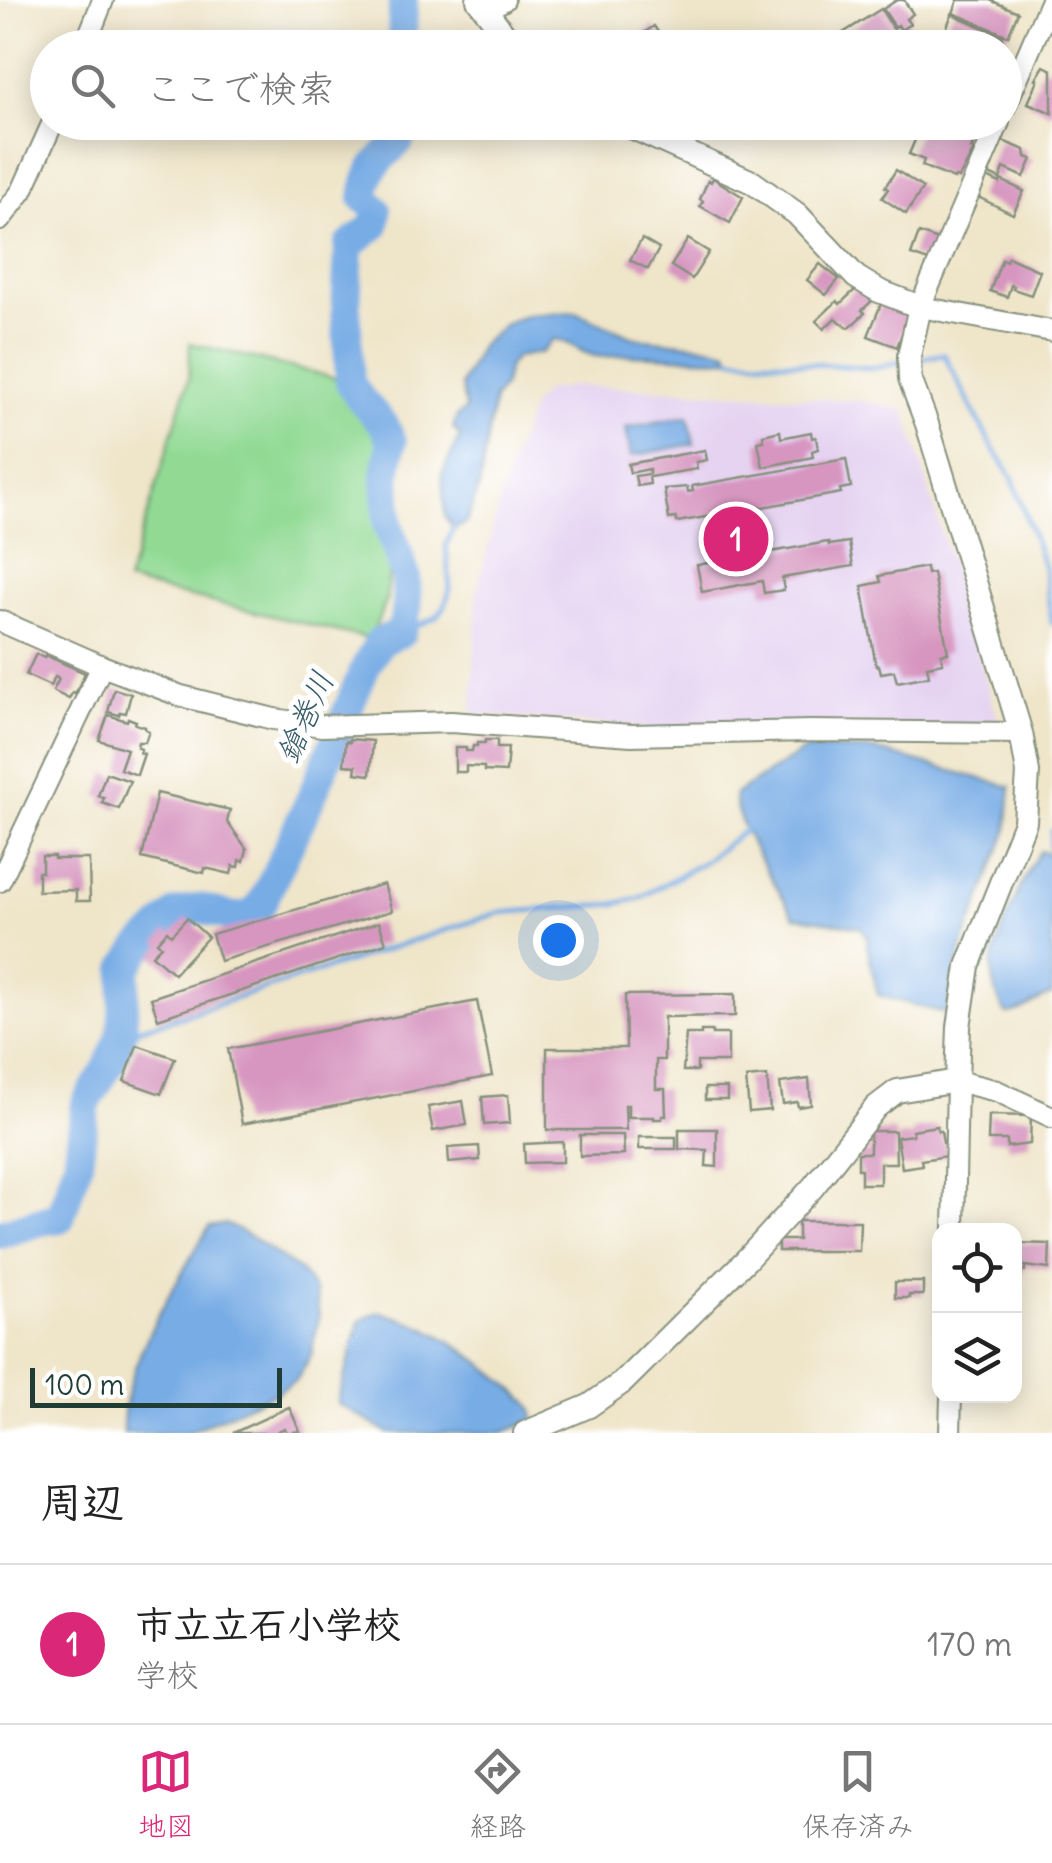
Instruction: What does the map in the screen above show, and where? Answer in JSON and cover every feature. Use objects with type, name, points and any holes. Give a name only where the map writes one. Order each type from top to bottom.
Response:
[{"type":"street","points":[[91,30],[103,0]]},
{"type":"street","points":[[489,3],[505,30]]},
{"type":"street","points":[[1022,70],[1048,14]]},
{"type":"street","points":[[0,220],[22,191],[45,140]]},
{"type":"street","points":[[660,140],[752,182],[797,214],[856,277],[879,291],[920,307],[1052,331]]},
{"type":"street","points":[[954,1223],[957,1080],[968,966],[1026,822],[1028,772],[1020,733],[910,379],[908,356],[920,307],[991,140]]},
{"type":"street","points":[[0,621],[181,696],[274,719],[322,726],[451,722],[632,735],[811,730],[1020,733]]},
{"type":"street","points":[[0,881],[102,666]]},
{"type":"street","points":[[524,1433],[589,1406],[624,1382],[814,1187],[876,1107],[898,1092],[957,1080],[1052,1117]]},
{"type":"street","points":[[950,1433],[951,1403]]},
{"type":"shaded area","points":[[573,386],[862,401],[905,410],[998,721],[983,725],[664,729],[472,714],[477,590],[508,471],[533,404],[547,390]]},
{"type":"green space","points":[[190,343],[340,379],[377,430],[383,450],[378,493],[390,565],[386,601],[370,639],[127,582],[189,378]]},
{"type":"water","points":[[575,312],[636,338],[708,346],[728,351],[731,358],[600,357],[553,339],[542,352],[517,357],[508,366],[504,385],[494,399],[479,487],[466,523],[454,529],[445,516],[442,474],[460,436],[453,428],[457,416],[466,410],[461,384],[481,345],[503,325],[527,315]]},
{"type":"water","points":[[688,416],[694,444],[631,456],[626,428]]},
{"type":"water","points":[[808,748],[875,750],[1011,787],[1007,832],[966,936],[947,1014],[878,995],[868,939],[861,927],[794,916],[748,837],[735,794]]},
{"type":"water","points":[[1041,851],[1052,856],[1052,995],[1007,1014],[995,987],[993,959],[1011,908]]},
{"type":"water","points":[[226,1224],[300,1271],[315,1291],[319,1316],[311,1355],[297,1379],[276,1393],[186,1433],[123,1433],[131,1380],[153,1326],[209,1227]]},
{"type":"water","points":[[378,1312],[420,1326],[459,1347],[528,1402],[534,1420],[502,1433],[388,1433],[337,1403],[360,1321]]},
{"type":"building","points":[[904,0],[913,14],[906,19],[910,24],[901,30],[883,9]]},
{"type":"building","points":[[958,0],[990,0],[1018,12],[1010,30],[994,30],[953,13]]},
{"type":"building","points":[[881,9],[894,30],[848,30]]},
{"type":"building","points":[[952,14],[989,30],[946,30]]},
{"type":"building","points":[[1044,66],[1052,70],[1052,113],[1028,103]]},
{"type":"building","points":[[915,140],[970,140],[974,150],[959,178],[954,179],[922,166],[924,160],[909,154]]},
{"type":"building","points":[[1000,140],[1025,150],[1026,157],[1032,159],[1024,177],[1004,168],[1000,179],[989,174],[987,170]]},
{"type":"building","points":[[896,170],[923,188],[906,214],[882,198]]},
{"type":"building","points":[[987,177],[1024,191],[1013,214],[978,197]]},
{"type":"building","points":[[713,178],[743,197],[730,223],[700,206],[708,180]]},
{"type":"building","points":[[919,233],[938,240],[931,262],[911,255]]},
{"type":"building","points":[[642,239],[659,249],[648,269],[630,260]]},
{"type":"building","points":[[688,239],[709,252],[692,279],[671,266]]},
{"type":"building","points":[[1008,257],[1040,271],[1031,295],[1011,285],[1007,297],[990,291],[1002,259],[1006,261]]},
{"type":"building","points":[[820,264],[839,279],[826,295],[807,280]]},
{"type":"building","points":[[858,287],[872,301],[849,328],[835,318],[824,329],[816,321],[837,301],[840,304]]},
{"type":"building","points":[[881,304],[909,315],[897,347],[868,336]]},
{"type":"building","points":[[780,431],[781,438],[811,432],[818,449],[812,451],[813,457],[763,467],[758,442],[764,441],[763,435]]},
{"type":"building","points":[[705,450],[707,460],[696,462],[697,469],[649,477],[650,484],[637,486],[635,476],[649,474],[649,469],[630,473],[628,464]]},
{"type":"building","points":[[846,459],[851,487],[840,489],[841,493],[677,522],[676,518],[669,519],[664,489],[687,487],[688,492],[693,491],[692,486]]},
{"type":"building","points":[[828,542],[849,542],[853,566],[782,578],[784,590],[764,593],[762,581],[702,592],[697,565]]},
{"type":"building","points":[[926,567],[927,574],[933,573],[948,653],[941,654],[943,663],[927,666],[929,676],[897,682],[894,671],[881,673],[879,665],[876,666],[862,586],[881,582],[879,576]]},
{"type":"building","points":[[36,654],[85,673],[75,694],[69,699],[53,691],[59,679],[55,677],[50,686],[26,675]]},
{"type":"building","points":[[114,689],[131,694],[126,713],[108,712]]},
{"type":"building","points":[[108,715],[136,721],[149,731],[145,742],[138,742],[140,753],[144,754],[137,775],[120,769],[127,749],[99,740]]},
{"type":"building","points":[[497,740],[497,748],[508,748],[506,772],[466,766],[466,772],[455,772],[455,748],[472,751],[473,746]]},
{"type":"building","points":[[346,741],[373,741],[370,775],[355,773],[356,766],[344,765]]},
{"type":"building","points":[[106,773],[130,781],[119,809],[102,803],[104,798],[98,796]]},
{"type":"building","points":[[157,793],[230,810],[227,822],[247,849],[239,867],[233,866],[231,874],[205,868],[204,873],[142,858]]},
{"type":"building","points":[[42,856],[89,859],[90,901],[76,901],[76,890],[38,891]]},
{"type":"building","points":[[384,884],[392,911],[220,961],[212,934]]},
{"type":"building","points":[[187,918],[208,937],[174,974],[152,955],[167,931],[171,935]]},
{"type":"building","points":[[379,922],[386,943],[158,1019],[151,998]]},
{"type":"building","points":[[735,994],[735,1016],[664,1017],[664,1060],[656,1060],[656,1089],[665,1089],[666,1116],[662,1119],[628,1117],[625,1105],[626,1130],[547,1130],[547,1048],[626,1048],[625,995]]},
{"type":"building","points":[[477,1001],[492,1076],[242,1124],[228,1049]]},
{"type":"building","points":[[686,1034],[728,1034],[728,1062],[697,1062],[697,1071],[683,1071]]},
{"type":"building","points":[[137,1045],[175,1058],[161,1094],[124,1081]]},
{"type":"building","points":[[767,1076],[770,1110],[749,1112],[746,1078]]},
{"type":"building","points":[[809,1079],[811,1105],[783,1104],[780,1083]]},
{"type":"building","points":[[705,1088],[727,1088],[727,1100],[705,1100]]},
{"type":"building","points":[[508,1095],[510,1123],[484,1125],[482,1097]]},
{"type":"building","points":[[463,1101],[467,1125],[433,1131],[428,1107]]},
{"type":"building","points":[[989,1115],[1031,1116],[1030,1144],[1007,1147],[1007,1140],[988,1140]]},
{"type":"building","points":[[937,1126],[947,1156],[902,1168],[897,1137]]},
{"type":"building","points":[[679,1129],[717,1129],[717,1167],[706,1166],[707,1150],[679,1149]]},
{"type":"building","points":[[870,1131],[895,1131],[896,1163],[880,1163],[880,1184],[861,1184],[858,1169],[858,1153],[870,1153]]},
{"type":"building","points":[[580,1135],[623,1135],[624,1155],[580,1156]]},
{"type":"building","points":[[639,1137],[676,1137],[676,1149],[639,1149]]},
{"type":"building","points":[[563,1142],[563,1162],[525,1163],[524,1144]]},
{"type":"building","points":[[479,1146],[480,1160],[449,1163],[448,1148]]},
{"type":"building","points":[[798,1221],[860,1221],[859,1251],[778,1251],[778,1240],[798,1240]]},
{"type":"building","points":[[1022,1243],[1050,1244],[1049,1269],[1025,1266],[1025,1271]]},
{"type":"building","points":[[895,1282],[923,1282],[923,1295],[895,1298]]},
{"type":"building","points":[[289,1407],[300,1431],[287,1433],[285,1428],[279,1433],[233,1433]]},
{"type":"waterway","name":"鎗巻川","points":[[402,30],[403,0]]},
{"type":"waterway","name":"鎗巻川","points":[[0,1234],[60,1218],[78,1162],[86,1103],[109,1065],[122,1033],[126,968],[139,949],[177,913],[200,908],[232,917],[250,916],[261,905],[366,666],[380,641],[401,633],[407,607],[406,577],[388,524],[386,474],[392,442],[384,425],[350,382],[346,308],[349,246],[375,225],[377,210],[364,198],[368,180],[379,160],[399,140]]},
{"type":"waterway","points":[[918,359],[944,354],[1012,477],[1044,567],[1052,624]]},
{"type":"waterway","points":[[731,358],[873,368],[902,362]]},
{"type":"waterway","points":[[401,633],[437,617],[445,606],[450,589],[446,546],[455,523]]},
{"type":"waterway","points":[[122,1033],[498,913],[614,904],[640,898],[705,861],[749,827]]},
{"type":"waterway","points":[[1052,830],[1052,853]]},
{"type":"place","name":"市立立石小学校","points":[[736,539]]}]
